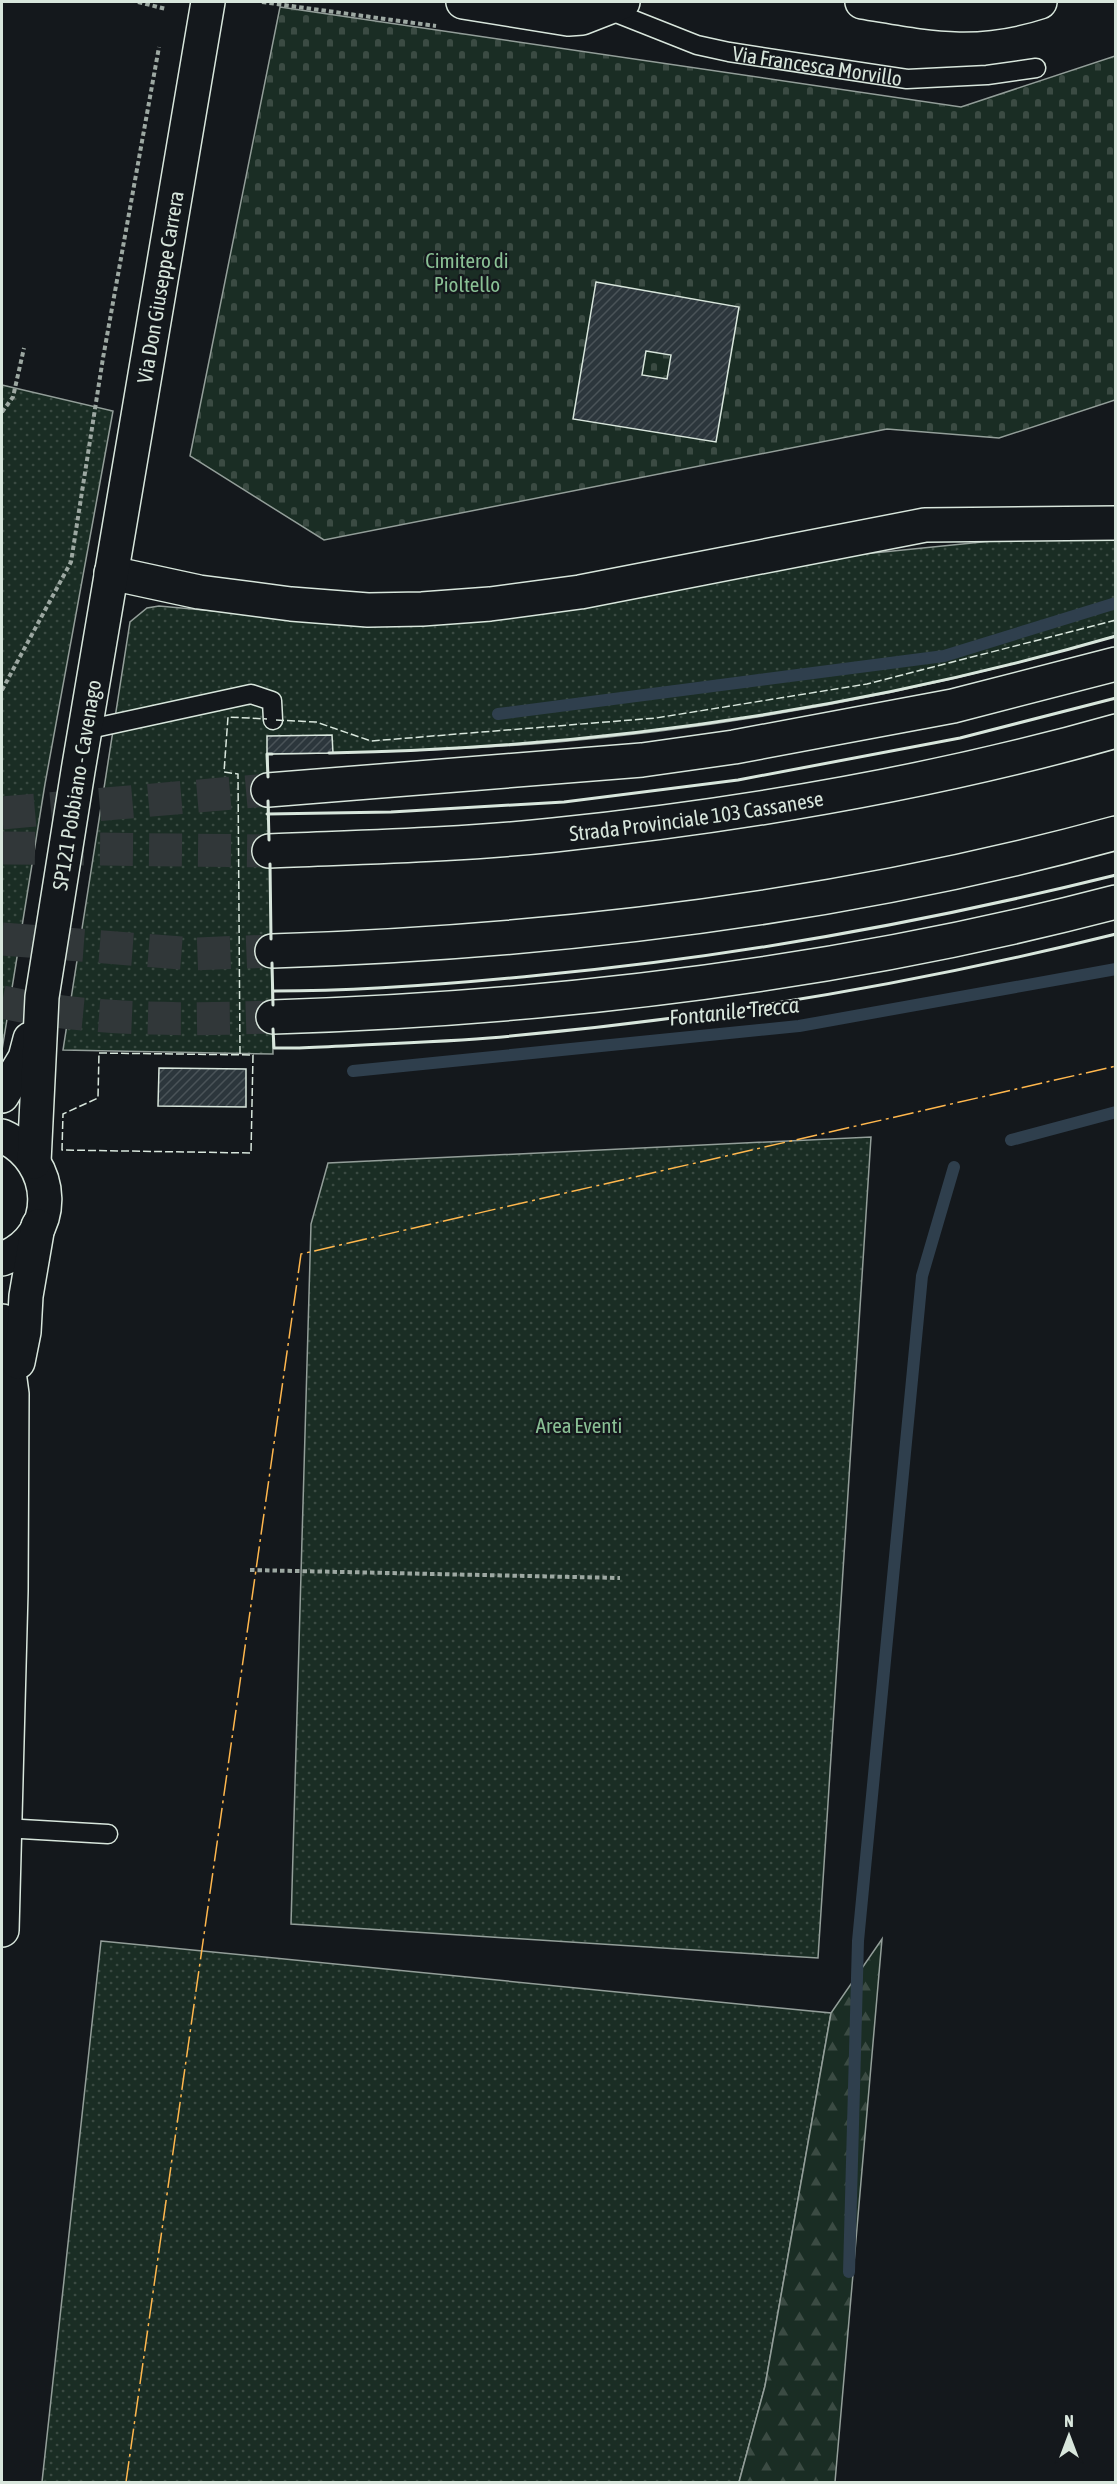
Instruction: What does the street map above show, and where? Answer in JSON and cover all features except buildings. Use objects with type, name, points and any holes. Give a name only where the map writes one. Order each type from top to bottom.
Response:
[{"type":"main road","name":"Via Don Giuseppe Carrera","points":[[111,573],[208,2]]},
{"type":"main road","points":[[862,2],[959,16],[1006,12],[1040,2]]},
{"type":"main road","name":"Via Francesca Morvillo","points":[[455,15],[568,19],[582,18],[615,5]]},
{"type":"main road","points":[[111,573],[199,592],[291,604],[368,610],[422,609],[490,604],[580,592],[925,525],[1116,523]]},
{"type":"main road","name":"SP121 Pobbiano - Cavenago","points":[[34,1162],[42,997],[111,573]]},
{"type":"main road","points":[[268,790],[642,760],[734,747],[953,706],[1116,664]]},
{"type":"main road","name":"Strada Provinciale 103 Cassanese","points":[[269,851],[426,845],[554,835],[706,816],[833,796],[960,770],[1116,731]]},
{"type":"main road","points":[[272,951],[400,946],[535,936],[751,908],[991,864],[1116,833]]},
{"type":"main road","points":[[273,1017],[459,1008],[679,986],[897,950],[1116,902]]},
{"type":"main road","name":"SP121 Pobbiano - Cavenago","points":[[2,1096],[25,1058],[42,997]]},
{"type":"main road","name":"SP121 Pobbiano - Cavenago","points":[[2,1136],[21,1147],[34,1162],[45,1193],[12,1394],[6,1601],[2,1930]]},
{"type":"main road","name":"SP121 Pobbiano - Cavenago","points":[[2,1259],[27,1242],[38,1226]]},
{"type":"main road","name":"SP121 Pobbiano - Cavenago","points":[[2,1321],[12,1394]]},
{"type":"lane","name":"Via Francesca Morvillo","points":[[615,5],[661,32],[704,46],[907,79],[987,75],[1036,68]]},
{"type":"lane","points":[[85,730],[251,694],[272,701],[273,720]]},
{"type":"lane","points":[[3,1828],[108,1834]]},
{"type":"path","points":[[138,2],[166,9]]},
{"type":"path","points":[[164,21],[168,2]]},
{"type":"path","points":[[262,2],[455,15]]},
{"type":"path","points":[[2,690],[71,562],[103,358],[160,44]]},
{"type":"path","points":[[2,412],[13,396],[24,348]]},
{"type":"path","points":[[250,1570],[620,1578]]},
{"type":"green space","name":"Cimitero di Pioltello","points":[[280,7],[961,107],[1115,56],[1115,400],[999,438],[887,429],[324,540],[190,456]]},
{"type":"green space","points":[[2,385],[113,411],[45,784],[2,1050]]},
{"type":"green space","points":[[1115,538],[1115,636],[978,673],[769,715],[629,735],[450,749],[268,754],[273,1054],[63,1050],[130,622],[147,608],[159,606],[260,615],[992,541]]},
{"type":"green space","name":"Area Eventi","points":[[871,1137],[818,1958],[291,1924],[311,1224],[328,1163]]},
{"type":"green space","points":[[882,1939],[835,2482],[739,2482],[765,2386],[831,2013]]},
{"type":"green space","points":[[101,1941],[831,2013],[765,2386],[739,2482],[42,2482]]},
{"type":"waterway","points":[[498,714],[944,656],[1116,603]]},
{"type":"waterway","name":"Fontanile Trecca","points":[[353,1071],[799,1026],[1116,969]]},
{"type":"waterway","points":[[1011,1140],[1116,1112]]},
{"type":"waterway","points":[[849,2272],[858,1941],[922,1276],[954,1167]]},
{"type":"tunnel","points":[[2,813],[268,790]]},
{"type":"tunnel","points":[[2,848],[269,851]]},
{"type":"tunnel","points":[[2,939],[194,954],[272,951]]},
{"type":"tunnel","points":[[2,1002],[70,1013],[137,1018],[273,1017]]},
{"type":"fence","points":[[276,720],[316,722],[371,741],[656,718],[867,684],[1116,620]]},
{"type":"fence","points":[[240,1054],[238,774],[224,772],[228,717],[267,719]]},
{"type":"fence","points":[[99,1053],[253,1055],[251,1153],[62,1150],[63,1114],[98,1098],[99,1053]]},
{"type":"wall","points":[[329,753],[428,750],[528,743],[726,720],[922,685],[1116,636]]},
{"type":"wall","points":[[267,814],[391,812],[564,802],[738,780],[960,738],[1116,698]]},
{"type":"wall","points":[[268,777],[267,754],[272,754]]},
{"type":"wall","points":[[268,801],[269,840]]},
{"type":"wall","points":[[270,864],[271,939]]},
{"type":"wall","points":[[274,991],[341,990],[441,984],[686,958],[902,923],[1116,875]]},
{"type":"wall","points":[[273,1029],[274,1048],[441,1041],[568,1030],[726,1011],[883,985],[1116,934]]},
{"type":"wall","points":[[272,963],[273,1005]]},
{"type":"power","points":[[126,2482],[301,1254],[1116,1066]]}]
